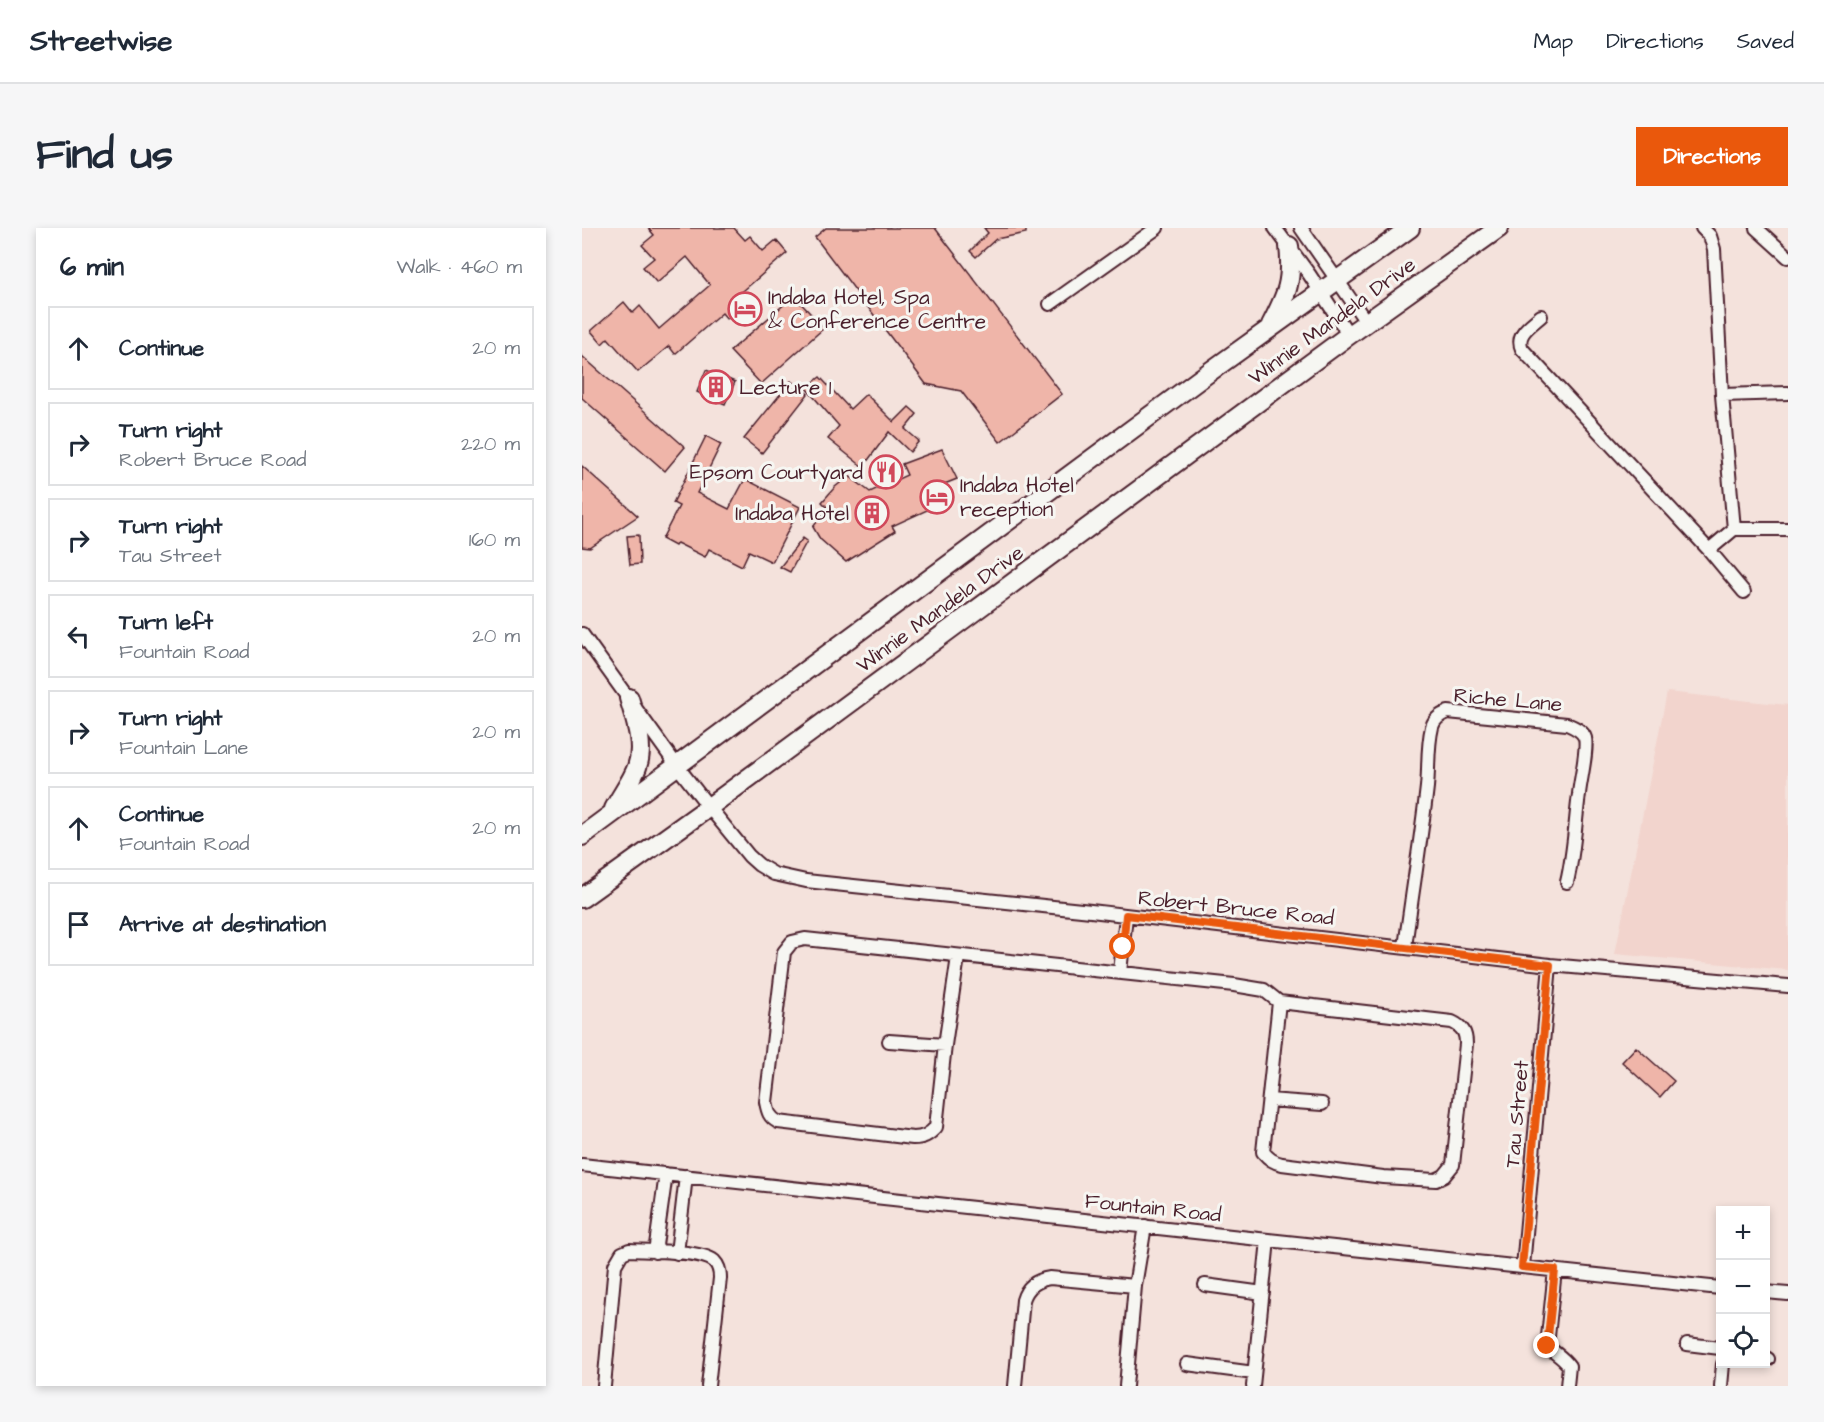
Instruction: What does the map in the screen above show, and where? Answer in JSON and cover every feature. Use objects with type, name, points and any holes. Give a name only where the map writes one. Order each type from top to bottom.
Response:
[{"type":"main road","name":"Winnie Mandela Drive","points":[[582,836],[1269,329],[1410,228]]},
{"type":"main road","name":"Winnie Mandela Drive","points":[[582,898],[1349,335],[1499,228]]},
{"type":"main road","points":[[1269,329],[1286,297],[1291,265],[1289,246]]},
{"type":"main road","points":[[610,815],[638,767],[638,730],[628,698]]},
{"type":"street","points":[[1050,304],[1156,228]]},
{"type":"street","points":[[1275,228],[1321,291],[1349,335]]},
{"type":"street","points":[[1301,228],[1366,323]]},
{"type":"street","points":[[1702,228],[1710,236],[1714,249],[1722,395],[1734,529]]},
{"type":"street","points":[[1756,228],[1788,257]]},
{"type":"street","points":[[1541,315],[1520,337],[1519,342],[1522,349],[1709,550],[1744,592]]},
{"type":"street","points":[[1722,395],[1788,393]]},
{"type":"street","points":[[1709,550],[1734,529],[1788,528]]},
{"type":"street","name":"Robert Bruce Road","points":[[582,634],[708,807],[749,856],[774,874],[806,881],[1126,915],[1550,965],[1788,986]]},
{"type":"street","name":"Riche Lane","points":[[1405,947],[1432,726],[1442,714],[1448,712],[1568,724],[1581,731],[1585,739],[1583,770],[1573,860],[1567,882]]},
{"type":"street","points":[[1120,972],[1126,915]]},
{"type":"street","points":[[958,957],[936,1127],[926,1136],[913,1138],[778,1122],[772,1119],[766,1102],[784,952],[792,942],[805,939],[1234,985],[1264,990],[1279,1002],[1452,1022],[1463,1029],[1467,1044],[1453,1165],[1444,1176],[1436,1180],[1383,1177],[1275,1162],[1263,1152],[1279,1002]]},
{"type":"street","name":"Tau Street","points":[[1522,1267],[1550,965]]},
{"type":"street","points":[[889,1041],[945,1045]]},
{"type":"street","points":[[1269,1100],[1322,1104]]},
{"type":"street","name":"Fountain Road","points":[[582,1165],[1716,1288]]},
{"type":"street","points":[[655,1252],[666,1174]]},
{"type":"street","points":[[677,1253],[686,1176]]},
{"type":"street","points":[[1126,1386],[1135,1286],[1145,1226]]},
{"type":"street","points":[[1253,1386],[1268,1240]]},
{"type":"street","points":[[603,1386],[615,1265],[622,1253],[629,1250],[705,1257],[712,1260],[719,1268],[720,1278],[708,1386]]},
{"type":"street","points":[[1555,1270],[1547,1346],[1556,1355],[1564,1358],[1569,1366],[1567,1386]]},
{"type":"street","points":[[1015,1386],[1023,1300],[1029,1287],[1041,1279],[1050,1278],[1135,1286]]},
{"type":"street","points":[[1205,1285],[1263,1293]]},
{"type":"street","points":[[1770,1292],[1788,1294]]},
{"type":"street","points":[[1687,1344],[1716,1348]]},
{"type":"street","points":[[1187,1364],[1254,1373]]},
{"type":"street","points":[[1721,1386],[1723,1368]]},
{"type":"shaded area","points":[[1667,692],[1788,705],[1788,970],[1615,954]]},
{"type":"building","points":[[648,228],[734,228],[745,240],[750,236],[763,251],[776,240],[787,253],[736,297],[743,305],[727,319],[722,313],[675,354],[669,346],[638,372],[608,338],[602,344],[591,331],[624,302],[633,313],[640,306],[659,329],[710,285],[687,257],[657,283],[643,267],[654,258],[642,245],[654,235]]},
{"type":"building","points":[[826,228],[935,228],[1062,394],[1000,442],[961,391],[926,384],[815,237]]},
{"type":"building","points":[[984,228],[1026,228],[1026,233],[996,239],[976,257],[970,251],[988,233]]},
{"type":"building","points":[[794,296],[824,328],[761,384],[730,351]]},
{"type":"building","points":[[582,356],[685,447],[665,471],[582,398]]},
{"type":"building","name":"Lecture 1","points":[[706,370],[735,382],[725,404],[697,392]]},
{"type":"building","points":[[820,377],[850,409],[866,394],[894,422],[909,407],[917,414],[905,429],[919,441],[910,452],[889,432],[863,467],[828,439],[839,426],[806,388]]},
{"type":"building","points":[[791,381],[808,394],[762,453],[744,439]]},
{"type":"building","points":[[706,436],[721,444],[697,493],[729,509],[745,479],[800,507],[772,562],[749,551],[742,566],[709,549],[705,557],[677,543],[675,546],[662,539],[679,506],[673,503]]},
{"type":"building","name":"Indaba Hotel","points":[[942,449],[957,479],[942,485],[949,500],[892,526],[895,531],[846,562],[820,539],[813,527],[828,508],[822,502],[849,476],[870,492],[907,475],[902,464]]},
{"type":"building","points":[[582,466],[638,516],[590,548],[582,547]]},
{"type":"building","points":[[639,535],[640,564],[630,565],[627,536]]},
{"type":"building","points":[[803,538],[807,541],[790,572],[780,567]]},
{"type":"building","points":[[1636,1047],[1674,1081],[1660,1097],[1622,1062]]},
{"type":"place","name":"Indaba Hotel, Spa & Conference Centre","points":[[745,309]]},
{"type":"place","name":"Lecture 1","points":[[716,387]]},
{"type":"place","name":"Epsom Courtyard","points":[[886,472]]},
{"type":"place","name":"Indaba Hotel reception","points":[[937,497]]},
{"type":"place","name":"Indaba Hotel","points":[[872,513]]},
{"type":"route","points":[[1123,947],[1126,915],[1550,965],[1522,1267],[1555,1270],[1546,1335],[1547,1346]]}]
